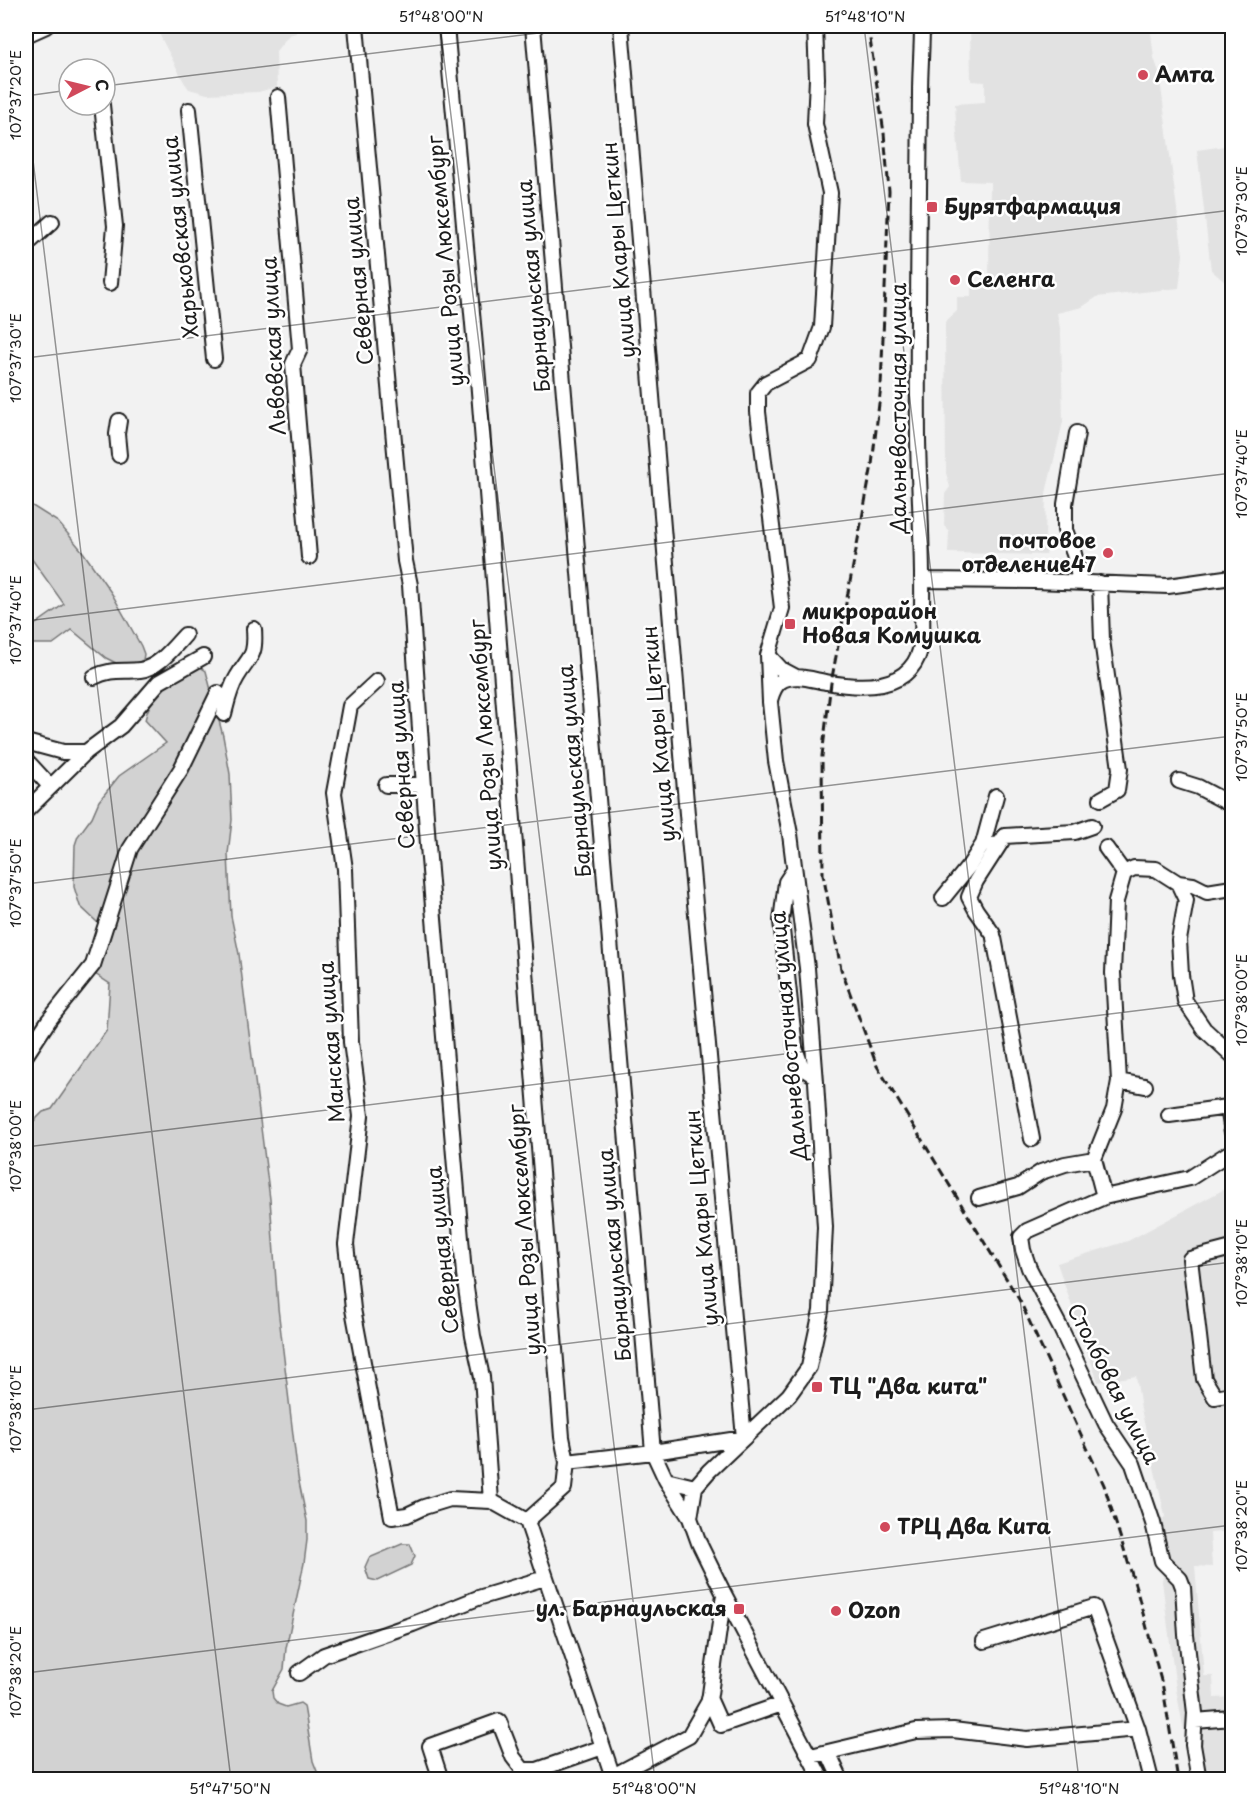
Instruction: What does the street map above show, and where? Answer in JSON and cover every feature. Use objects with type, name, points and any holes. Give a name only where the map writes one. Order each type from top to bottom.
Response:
[{"type":"street","points":[[26,35],[46,26]]},
{"type":"street","name":"Северная улица","points":[[356,26],[405,561],[410,585],[464,1274],[473,1336],[482,1377],[491,1501]]},
{"type":"street","name":"улица Розы Люксембург","points":[[446,26],[478,379],[562,1437],[567,1462]]},
{"type":"street","name":"Барнаульская улица","points":[[533,26],[653,1452],[666,1480],[690,1518],[699,1543],[724,1594],[822,1779]]},
{"type":"street","name":"улица Клары Цеткин","points":[[621,26],[689,838],[744,1438]]},
{"type":"street","name":"Дальневосточная улица","points":[[744,1438],[789,1395],[808,1367],[821,1311],[825,1227],[815,1076],[807,968],[790,834],[776,761],[770,702],[768,655],[782,608],[758,412],[758,393],[766,383],[810,360],[822,327],[830,193],[815,124],[817,78],[815,26]]},
{"type":"street","name":"Дальневосточная улица","points":[[768,655],[781,669],[796,677],[831,683],[874,686],[890,683],[903,676],[913,666],[919,654],[922,637],[918,438],[922,26]]},
{"type":"street","name":"Львовская улица","points":[[278,98],[300,349],[293,364],[309,557]]},
{"type":"street","name":"Харьковская улица","points":[[189,110],[214,359]]},
{"type":"street","points":[[103,117],[115,226],[110,283]]},
{"type":"street","points":[[26,245],[52,222]]},
{"type":"street","points":[[119,421],[117,434],[119,455]]},
{"type":"street","points":[[1077,433],[1065,504],[1065,530],[1080,582]]},
{"type":"street","points":[[922,580],[1168,585],[1233,577]]},
{"type":"street","points":[[1100,583],[1102,640],[1120,769],[1117,790],[1101,799]]},
{"type":"street","points":[[224,714],[236,677],[250,660],[255,647],[254,629]]},
{"type":"street","points":[[94,677],[106,671],[143,670],[165,657],[185,635]]},
{"type":"street","points":[[149,694],[165,657]]},
{"type":"street","points":[[26,811],[86,752],[121,726],[159,682],[203,657]]},
{"type":"street","points":[[770,702],[773,691],[781,681],[796,677]]},
{"type":"street","name":"Манская улица","points":[[377,681],[350,706],[334,793],[345,868],[351,1042],[361,1116],[346,1244],[353,1310],[392,1517],[407,1515],[450,1499],[491,1501]]},
{"type":"street","points":[[26,1055],[49,1020],[93,965],[130,849],[181,769],[218,693]]},
{"type":"street","points":[[26,742],[63,752],[86,752]]},
{"type":"street","points":[[26,760],[50,786]]},
{"type":"street","points":[[1179,781],[1198,787],[1233,805]]},
{"type":"street","points":[[386,784],[424,784]]},
{"type":"street","points":[[943,898],[969,866],[983,844],[996,796]]},
{"type":"street","points":[[1032,1139],[994,936],[969,897],[975,880],[1005,836],[1075,832],[1092,826]]},
{"type":"street","points":[[983,844],[999,845]]},
{"type":"street","points":[[1106,848],[1124,873]]},
{"type":"street","points":[[1104,1197],[1094,1159],[1114,1109],[1119,1082],[1113,973],[1116,901],[1124,873],[1134,868],[1156,869],[1178,883],[1207,891],[1233,888]]},
{"type":"street","points":[[794,870],[786,882],[781,921],[795,1048],[802,1068],[815,1076]]},
{"type":"street","points":[[1178,883],[1186,900],[1179,940],[1185,1001],[1203,1029],[1233,1055]]},
{"type":"street","points":[[1119,1082],[1144,1086]]},
{"type":"street","points":[[1168,1115],[1228,1107],[1233,1132]]},
{"type":"street","name":"Столбовая улица","points":[[1199,1779],[1192,1735],[1195,1721],[1183,1587],[1180,1579],[1162,1561],[1153,1523],[1133,1464],[1106,1424],[1029,1268],[1021,1237],[1027,1232],[1104,1197],[1190,1178],[1233,1151]]},
{"type":"street","points":[[979,1198],[1018,1187],[1041,1172],[1065,1164],[1094,1159]]},
{"type":"street","points":[[1233,1248],[1190,1259],[1204,1379],[1215,1398],[1233,1394]]},
{"type":"street","points":[[527,1521],[564,1488],[567,1462],[744,1438]]},
{"type":"street","points":[[690,1518],[695,1487],[744,1438]]},
{"type":"street","points":[[666,1480],[695,1487]]},
{"type":"street","points":[[491,1501],[527,1521],[614,1778],[689,1736],[709,1698],[724,1594]]},
{"type":"street","points":[[299,1673],[324,1655],[413,1624],[478,1598],[545,1578]]},
{"type":"street","points":[[984,1641],[1094,1607],[1138,1729],[1151,1779]]},
{"type":"street","points":[[709,1698],[721,1725],[782,1704]]},
{"type":"street","points":[[1195,1721],[1233,1718]]},
{"type":"street","points":[[441,1779],[430,1746],[499,1720],[513,1757],[523,1770],[537,1770],[603,1747]]},
{"type":"street","points":[[811,1756],[916,1731],[953,1730],[1027,1739],[1138,1729]]},
{"type":"street","points":[[828,1752],[841,1779]]},
{"type":"shaded area","points":[[155,26],[295,26],[296,33],[289,35],[276,51],[277,87],[258,92],[207,94],[189,89]]},
{"type":"shaded area","points":[[970,26],[1170,26],[1169,31],[1151,33],[1154,58],[1159,72],[1183,255],[1179,288],[1097,297],[1082,307],[1057,313],[1061,333],[1063,422],[1046,493],[1045,542],[1048,544],[1046,555],[948,553],[949,531],[944,526],[945,494],[950,487],[946,473],[945,322],[957,311],[957,297],[971,297],[971,283],[989,282],[990,182],[961,181],[956,122],[955,104],[985,102],[985,82],[971,81]]},
{"type":"shaded area","points":[[1232,145],[1232,288],[1211,270],[1197,150]]},
{"type":"shaded area","points":[[26,502],[58,522],[83,552],[112,594],[141,646],[144,654],[143,660],[124,667],[106,658],[72,630],[53,644],[31,644],[26,631],[64,604],[26,551]]},
{"type":"shaded area","points":[[197,667],[206,671],[223,736],[230,774],[232,820],[228,854],[231,916],[239,954],[270,1199],[278,1308],[298,1477],[307,1521],[304,1563],[286,1648],[284,1669],[272,1691],[273,1698],[278,1704],[286,1707],[300,1703],[304,1706],[313,1761],[320,1779],[26,1779],[26,1129],[43,1112],[52,1109],[107,1030],[110,984],[89,970],[86,963],[99,924],[80,906],[74,887],[75,845],[78,836],[92,817],[99,801],[119,776],[166,743],[145,720],[148,710],[164,688]]},
{"type":"shaded area","points":[[1232,1185],[1232,1531],[1210,1533],[1212,1567],[1195,1566],[1204,1676],[1213,1676],[1214,1698],[1232,1697],[1232,1747],[1230,1747],[1223,1777],[1193,1779],[1176,1689],[1162,1581],[1166,1563],[1159,1527],[1165,1516],[1136,1376],[1098,1382],[1057,1263],[1128,1241]]},
{"type":"shaded area","points":[[402,1544],[410,1544],[415,1556],[411,1565],[377,1581],[369,1579],[365,1567],[369,1558]]},
{"type":"railway","points":[[868,26],[884,133],[889,191],[881,386],[872,465],[831,683],[822,756],[823,874],[841,969],[877,1066],[1020,1301],[1104,1485],[1137,1591],[1163,1688],[1178,1780]]},
{"type":"place","name":"Амта","points":[[1143,75]]},
{"type":"place","name":"Бурятфармация","points":[[932,207]]},
{"type":"place","name":"Селенга","points":[[955,280]]},
{"type":"place","name":"почтовое отделение47","points":[[1108,553]]},
{"type":"place","name":"микрорайон Новая Комушка","points":[[790,624]]},
{"type":"place","name":"ТЦ \"Два кита\"","points":[[817,1387]]},
{"type":"place","name":"ТРЦ Два Кита","points":[[885,1527]]},
{"type":"place","name":"ул. Барнаульская","points":[[739,1609]]},
{"type":"place","name":"Ozon","points":[[836,1611]]}]
